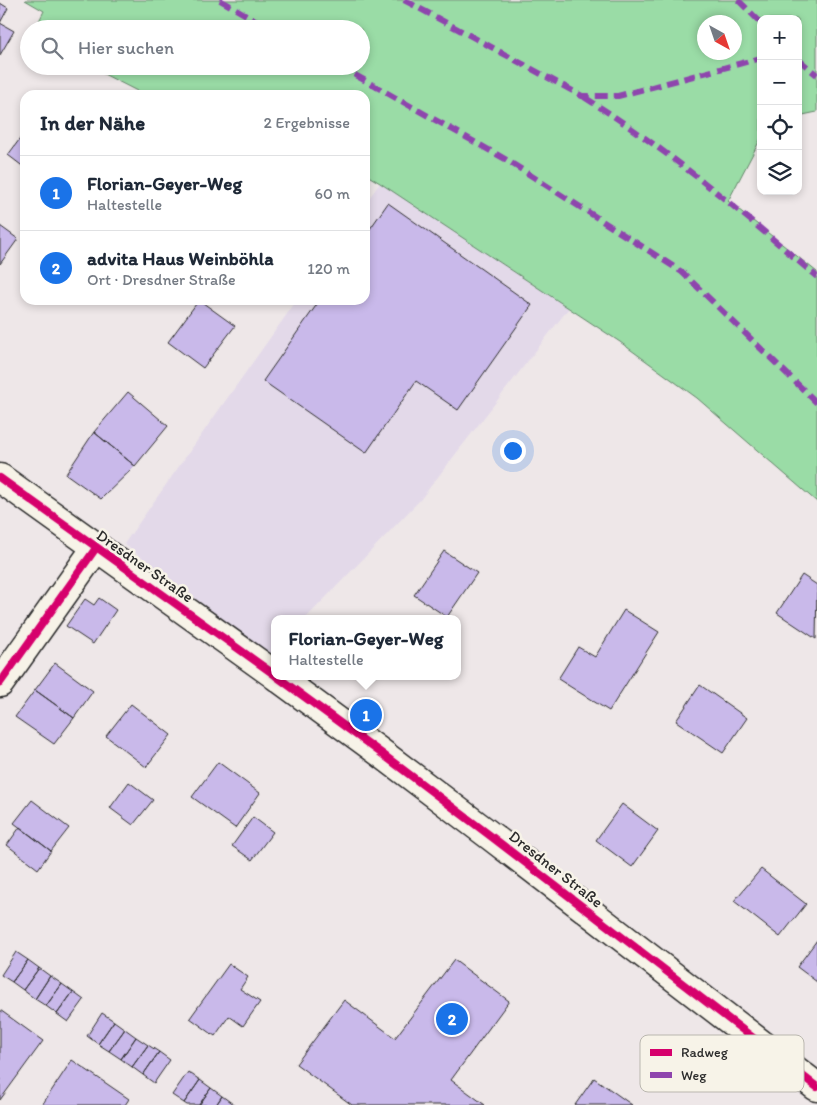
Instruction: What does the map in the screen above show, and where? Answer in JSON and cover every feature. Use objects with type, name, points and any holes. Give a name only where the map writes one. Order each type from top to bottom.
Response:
[{"type":"main road","name":"Dresdner Straße","points":[[0,478],[271,672]]},
{"type":"main road","points":[[0,683],[96,548]]},
{"type":"main road","name":"Dresdner Straße","points":[[281,680],[484,830],[750,1035]]},
{"type":"main road","name":"Dresdner Straße","points":[[804,1077],[817,1087]]},
{"type":"shaded area","points":[[380,183],[569,308],[420,500],[309,615],[271,615],[270,655],[124,544],[293,305],[370,305],[370,197]]},
{"type":"green space","points":[[25,0],[817,0],[817,112],[802,115],[802,15],[757,15],[757,146],[728,201],[817,272],[817,502],[697,398],[620,342],[370,177],[370,90],[135,90],[106,75],[370,75],[370,20],[40,20],[44,11]]},
{"type":"building","points":[[0,3],[8,8],[0,23]]},
{"type":"building","points":[[0,23],[14,31],[0,55]]},
{"type":"building","points":[[20,139],[20,164],[8,155]]},
{"type":"building","points":[[388,203],[532,305],[458,410],[416,381],[366,453],[263,381],[316,305],[370,305],[370,229]]},
{"type":"building","points":[[0,226],[18,239],[0,264]]},
{"type":"building","points":[[195,305],[206,305],[235,326],[203,368],[168,342]]},
{"type":"building","points":[[128,392],[168,426],[135,466],[94,432]]},
{"type":"building","points":[[94,432],[135,466],[101,499],[66,474]]},
{"type":"building","points":[[444,551],[477,573],[448,615],[444,615],[414,595]]},
{"type":"building","points":[[802,575],[817,585],[816,639],[777,613]]},
{"type":"building","points":[[99,598],[116,610],[93,644],[66,626],[85,599],[94,605]]},
{"type":"building","points":[[624,610],[659,632],[609,711],[558,679],[578,647],[595,657]]},
{"type":"building","points":[[55,663],[93,691],[74,718],[35,690]]},
{"type":"building","points":[[700,685],[747,718],[723,753],[676,721]]},
{"type":"building","points":[[35,690],[74,718],[54,744],[15,717]]},
{"type":"building","points":[[131,704],[171,735],[146,767],[106,736]]},
{"type":"building","points":[[218,762],[260,793],[235,828],[192,797]]},
{"type":"building","points":[[129,782],[153,800],[133,825],[110,808]]},
{"type":"building","points":[[32,800],[69,828],[51,851],[14,823]]},
{"type":"building","points":[[622,804],[658,831],[632,867],[596,840]]},
{"type":"building","points":[[253,817],[273,832],[252,860],[232,846]]},
{"type":"building","points":[[20,827],[51,851],[38,869],[7,845]]},
{"type":"building","points":[[761,869],[806,904],[780,937],[734,901]]},
{"type":"building","points":[[817,940],[817,982],[797,967]]},
{"type":"building","points":[[16,952],[28,960],[12,982],[1,975]]},
{"type":"building","points":[[28,960],[39,968],[23,990],[12,982]]},
{"type":"building","points":[[454,960],[509,1001],[451,1080],[485,1105],[352,1105],[296,1064],[344,1000],[395,1038]]},
{"type":"building","points":[[229,964],[248,977],[240,989],[260,1002],[243,1026],[229,1016],[215,1036],[190,1018]]},
{"type":"building","points":[[39,968],[50,976],[35,999],[23,990]]},
{"type":"building","points":[[50,976],[62,984],[46,1006],[35,999]]},
{"type":"building","points":[[62,984],[73,992],[57,1014],[46,1006]]},
{"type":"building","points":[[73,992],[84,1000],[68,1022],[57,1014]]},
{"type":"building","points":[[0,1010],[43,1041],[0,1100]]},
{"type":"building","points":[[102,1013],[114,1021],[98,1044],[87,1036]]},
{"type":"building","points":[[114,1021],[125,1029],[109,1051],[98,1044]]},
{"type":"building","points":[[125,1029],[136,1037],[121,1059],[109,1051]]},
{"type":"building","points":[[136,1037],[148,1045],[132,1067],[121,1059]]},
{"type":"building","points":[[148,1045],[159,1052],[143,1075],[132,1067]]},
{"type":"building","points":[[159,1052],[170,1060],[154,1083],[143,1075]]},
{"type":"building","points":[[72,1060],[129,1099],[125,1105],[42,1105]]},
{"type":"building","points":[[188,1072],[200,1080],[184,1103],[172,1095]]},
{"type":"building","points":[[594,1078],[632,1105],[575,1105]]},
{"type":"building","points":[[200,1080],[211,1088],[199,1105],[187,1105],[184,1103]]},
{"type":"building","points":[[211,1088],[222,1096],[216,1105],[199,1105]]},
{"type":"building","points":[[222,1096],[233,1104],[233,1105],[216,1105]]},
{"type":"marked path","points":[[220,0],[255,20]]},
{"type":"marked path","points":[[404,0],[582,96],[618,96],[757,59]]},
{"type":"marked path","points":[[738,0],[757,19]]},
{"type":"marked path","points":[[799,60],[817,75]]},
{"type":"marked path","points":[[355,75],[505,159],[682,272],[817,403]]},
{"type":"marked path","points":[[584,97],[675,160],[817,277]]},
{"type":"cycle path","points":[[0,478],[271,672]]},
{"type":"cycle path","points":[[0,683],[96,548]]},
{"type":"cycle path","points":[[281,680],[492,837],[749,1035]]},
{"type":"cycle path","points":[[804,1077],[817,1087]]},
{"type":"place","name":"Florian-Geyer-Weg","points":[[366,715]]},
{"type":"place","name":"advita Haus Weinböhla","points":[[452,1019]]}]
